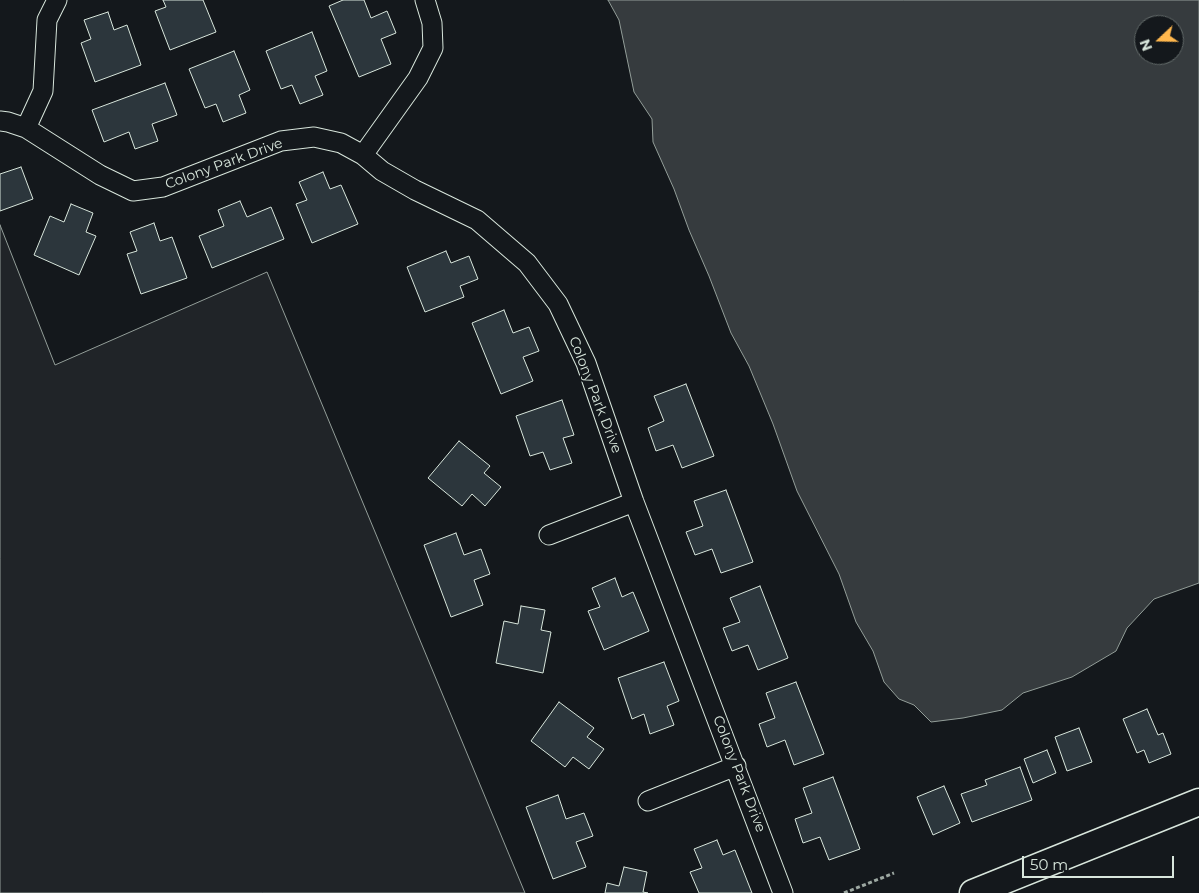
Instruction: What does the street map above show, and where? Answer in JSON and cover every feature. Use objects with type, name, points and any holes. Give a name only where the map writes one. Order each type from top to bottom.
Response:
[{"type":"main road","points":[[973,893],[1199,802]]},
{"type":"street","points":[[26,128],[43,91],[47,20],[57,0]]},
{"type":"street","points":[[363,154],[418,78],[433,48],[432,23],[425,0]]},
{"type":"street","name":"Colony Park Drive","points":[[0,122],[8,122],[26,128],[100,175],[133,190],[163,187],[281,141],[314,137],[341,143],[363,154],[382,170],[415,190],[477,220],[527,263],[558,304],[586,362],[634,502],[783,893]]},
{"type":"street","points":[[549,536],[634,502]]},
{"type":"street","points":[[648,801],[736,766]]},
{"type":"path","points":[[844,893],[894,874]]},
{"type":"shaded area","points":[[608,0],[1199,0],[1199,583],[1154,599],[1127,628],[1116,651],[1072,677],[1023,693],[1002,710],[931,722],[914,705],[899,699],[884,682],[873,651],[856,622],[839,574],[797,491],[773,424],[749,366],[731,333],[674,189],[653,142],[652,119],[634,92],[619,20]]},
{"type":"shaded area","points":[[0,225],[55,365],[267,272],[525,893],[0,893]]},
{"type":"building","points":[[163,0],[203,0],[216,32],[170,50],[155,11],[166,7]]},
{"type":"building","points":[[343,0],[364,0],[371,18],[387,11],[396,33],[381,39],[391,64],[359,77],[329,6]]},
{"type":"building","points":[[108,12],[114,30],[127,25],[141,65],[95,82],[81,43],[91,39],[84,20]]},
{"type":"building","points":[[312,32],[327,71],[315,76],[323,95],[300,104],[292,85],[281,89],[266,51]]},
{"type":"building","points":[[234,51],[250,90],[239,95],[246,113],[223,122],[216,104],[205,108],[189,69]]},
{"type":"building","points":[[165,83],[177,115],[152,124],[158,141],[135,149],[129,132],[104,142],[92,110]]},
{"type":"building","points":[[21,167],[33,199],[0,211],[0,174]]},
{"type":"building","points":[[323,172],[330,189],[341,185],[358,224],[312,243],[296,204],[307,200],[299,182]]},
{"type":"building","points":[[240,201],[247,217],[271,207],[284,239],[212,268],[199,236],[224,226],[218,210]]},
{"type":"building","points":[[71,204],[93,213],[86,232],[96,236],[79,275],[34,255],[50,216],[64,222]]},
{"type":"building","points":[[154,223],[160,241],[172,237],[187,278],[141,294],[127,254],[137,251],[130,232]]},
{"type":"building","points":[[446,251],[451,263],[469,256],[478,279],[460,286],[464,297],[425,312],[407,267]]},
{"type":"building","points":[[504,310],[513,333],[529,327],[539,351],[523,357],[533,381],[501,394],[472,323]]},
{"type":"building","points":[[686,384],[714,456],[682,468],[673,445],[656,451],[648,428],[664,421],[654,396]]},
{"type":"building","points":[[562,400],[574,435],[563,438],[572,463],[550,470],[543,452],[530,456],[516,416]]},
{"type":"building","points":[[459,441],[490,466],[484,473],[501,487],[485,506],[472,494],[462,506],[428,478]]},
{"type":"building","points":[[726,490],[753,562],[721,573],[712,549],[695,555],[686,532],[703,526],[694,501]]},
{"type":"building","points":[[456,533],[464,555],[481,549],[490,574],[474,580],[483,605],[451,617],[424,545]]},
{"type":"building","points":[[615,578],[622,597],[633,592],[649,631],[604,650],[588,611],[600,607],[592,588]]},
{"type":"building","points":[[760,586],[788,658],[758,670],[748,645],[732,651],[723,628],[740,622],[730,598]]},
{"type":"building","points":[[521,606],[545,610],[541,630],[551,632],[543,673],[496,663],[504,621],[518,624]]},
{"type":"building","points":[[664,662],[679,701],[667,706],[674,725],[650,734],[644,714],[632,719],[618,678]]},
{"type":"building","points":[[796,682],[824,754],[794,765],[785,740],[767,747],[759,724],[775,718],[766,693]]},
{"type":"building","points":[[559,702],[594,728],[587,737],[604,749],[589,769],[573,757],[565,767],[531,741]]},
{"type":"building","points":[[1147,709],[1158,735],[1163,733],[1171,754],[1149,763],[1144,750],[1137,753],[1123,719]]},
{"type":"building","points":[[1079,728],[1092,762],[1067,771],[1055,737]]},
{"type":"building","points":[[1047,750],[1056,773],[1033,783],[1024,759]]},
{"type":"building","points":[[1020,767],[1032,800],[972,822],[961,794],[987,785],[985,780]]},
{"type":"building","points":[[833,777],[860,849],[829,860],[820,837],[803,843],[795,819],[812,813],[803,788]]},
{"type":"building","points":[[944,786],[960,823],[933,835],[917,797]]},
{"type":"building","points":[[558,795],[566,819],[584,813],[593,836],[576,842],[586,867],[553,879],[526,807]]},
{"type":"building","points":[[717,840],[723,855],[735,850],[752,893],[699,893],[690,872],[702,868],[694,849]]},
{"type":"building","points":[[624,867],[647,872],[643,892],[648,893],[605,893],[607,883],[619,886]]}]
